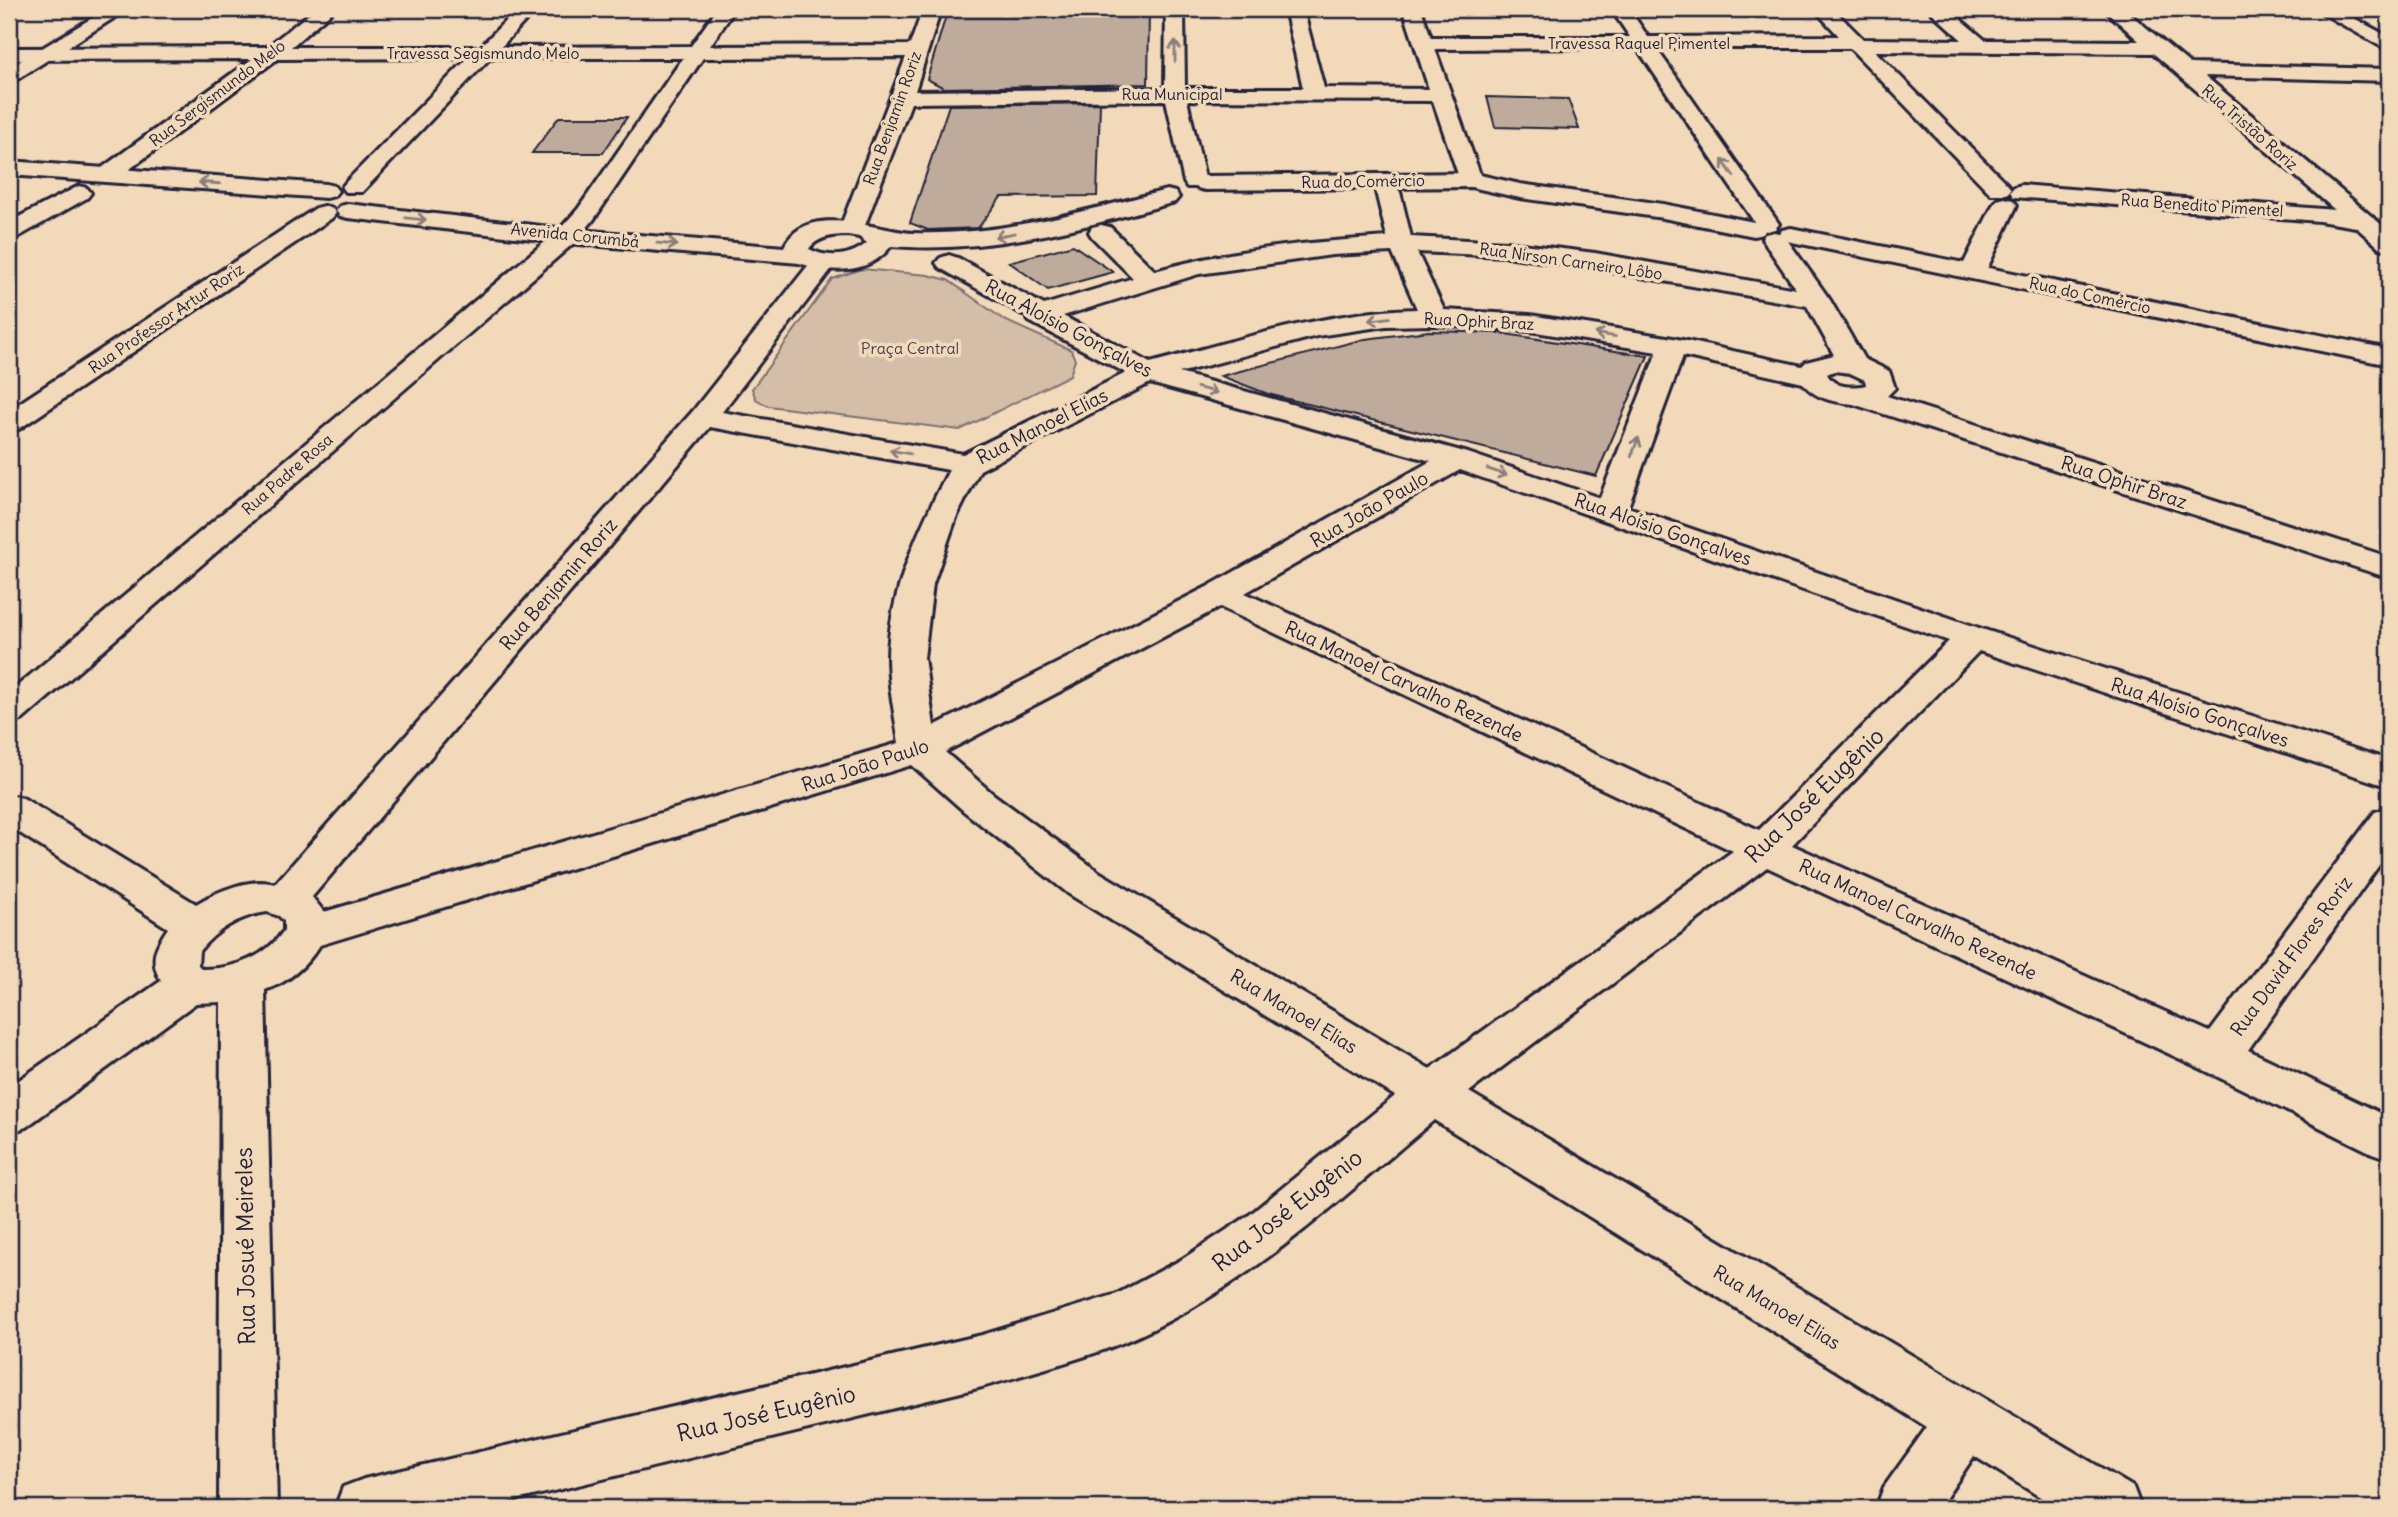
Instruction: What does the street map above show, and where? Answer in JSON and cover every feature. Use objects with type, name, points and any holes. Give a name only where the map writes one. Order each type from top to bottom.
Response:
[{"type":"street","points":[[9,76],[119,9]]},
{"type":"street","name":"Rua Sergismundo Melo","points":[[107,175],[271,54],[326,9]]},
{"type":"street","points":[[326,205],[367,205],[377,198],[376,191],[354,187],[527,9]]},
{"type":"street","name":"Rua Padre Rosa","points":[[9,712],[571,220],[726,9]]},
{"type":"street","name":"Rua Benjamin Roriz","points":[[852,228],[903,97],[932,9]]},
{"type":"street","points":[[1150,280],[1101,232],[1177,202],[1167,193],[1176,186],[1200,183],[1175,94],[1175,9]]},
{"type":"street","points":[[1294,9],[1315,94]]},
{"type":"street","points":[[1412,9],[1471,180]]},
{"type":"street","points":[[1620,9],[1817,300],[1853,365]]},
{"type":"street","points":[[1823,9],[2014,198],[1973,271]]},
{"type":"street","points":[[1937,9],[1979,45]]},
{"type":"street","name":"Rua Tristão Roriz","points":[[2113,9],[2377,228]]},
{"type":"street","points":[[2324,9],[2389,45]]},
{"type":"street","points":[[9,51],[30,35]]},
{"type":"street","name":"Travessa Raquel Pimentel","points":[[1423,43],[1856,43],[2156,47]]},
{"type":"street","name":"Travessa Segismundo Melo","points":[[9,51],[271,54],[916,51]]},
{"type":"street","points":[[2184,70],[2389,75]]},
{"type":"street","name":"Rua Municipal","points":[[903,97],[1441,95]]},
{"type":"street","name":"Avenida Corumbá","points":[[9,169],[107,175],[326,205]]},
{"type":"street","name":"Rua do Comércio","points":[[1200,183],[1471,180],[1520,191],[1663,211],[1772,232],[2389,358]]},
{"type":"street","name":"Rua do Comércio","points":[[1200,183],[1226,190],[1229,197],[1219,203],[1388,192],[1520,191]]},
{"type":"street","name":"Avenida Corumbá","points":[[9,187],[571,220],[899,263]]},
{"type":"street","points":[[1388,192],[1401,244],[1434,317]]},
{"type":"street","points":[[9,232],[79,193]]},
{"type":"street","name":"Rua Benedito Pimentel","points":[[2014,198],[2377,228]]},
{"type":"street","name":"Avenida Corumbá","points":[[814,250],[852,228],[868,231],[878,237],[948,241],[987,239],[1177,202]]},
{"type":"street","name":"Rua Professor Artur Roriz","points":[[9,423],[326,205]]},
{"type":"street","name":"Avenida Corumbá","points":[[571,220],[613,216]]},
{"type":"street","name":"Avenida Corumbá","points":[[776,229],[814,250]]},
{"type":"street","name":"Rua Aloísio Gonçalves","points":[[1101,232],[995,256],[937,264],[1147,373],[1457,459],[1973,637],[2389,774]]},
{"type":"street","points":[[861,259],[874,252],[880,244],[878,237]]},
{"type":"street","name":"Rua Nirson Carneiro Lôbo","points":[[1038,315],[1196,267],[1332,247],[1401,244],[1506,249],[1595,261],[1817,300]]},
{"type":"street","name":"Rua Benjamin Roriz","points":[[296,916],[703,416],[814,250]]},
{"type":"street","name":"Rua Ophir Braz","points":[[1147,373],[1315,328],[1386,318],[1434,317],[1530,323],[1673,346],[1812,377],[1834,392],[1858,396],[2389,568]]},
{"type":"street","points":[[1611,511],[1673,346]]},
{"type":"street","points":[[1812,377],[1816,368],[1822,365],[1853,365],[1873,372],[1882,383],[1877,391],[1858,396]]},
{"type":"street","name":"Rua Manoel Elias","points":[[1147,373],[967,464],[940,519],[916,584],[906,658],[919,750],[979,803],[1084,883],[2112,1508]]},
{"type":"street","points":[[703,416],[967,464]]},
{"type":"street","name":"Rua João Paulo","points":[[296,916],[919,750],[1219,594],[1457,459]]},
{"type":"street","name":"Rua Manoel Carvalho Rezende","points":[[1219,594],[1764,849],[2218,1056],[2389,1139]]},
{"type":"street","name":"Rua José Eugênio","points":[[364,1508],[982,1362],[1132,1313],[1199,1277],[1266,1232],[1430,1095],[1764,849],[1973,637]]},
{"type":"street","points":[[9,808],[196,925]]},
{"type":"street","name":"Rua David Flores Roriz","points":[[2218,1056],[2389,822]]},
{"type":"street","points":[[267,897],[296,916],[298,948],[274,968],[243,983],[222,987],[190,984],[177,972],[174,960],[178,946],[196,925],[223,907],[267,897]]},
{"type":"street","name":"Rua Josué Meireles","points":[[243,983],[248,1508]]},
{"type":"street","points":[[9,1113],[190,984]]},
{"type":"street","points":[[1905,1508],[1965,1421]]},
{"type":"green space","name":"Praça Central","points":[[862,269],[928,275],[948,280],[1004,320],[1071,350],[1075,360],[1070,375],[960,430],[768,406],[756,399],[752,389],[832,279]]},
{"type":"building","points":[[948,9],[1149,9],[1148,84],[944,88],[927,79]]},
{"type":"building","points":[[1487,97],[1568,99],[1579,129],[1495,127]]},
{"type":"building","points":[[1100,103],[1097,196],[1001,197],[978,228],[928,230],[910,223],[949,105]]},
{"type":"building","points":[[559,117],[627,117],[603,153],[532,153]]},
{"type":"building","points":[[1073,245],[1113,272],[1048,290],[1009,262]]},
{"type":"building","points":[[1429,331],[1499,333],[1648,356],[1596,476],[1268,394],[1221,376],[1365,339]]}]
